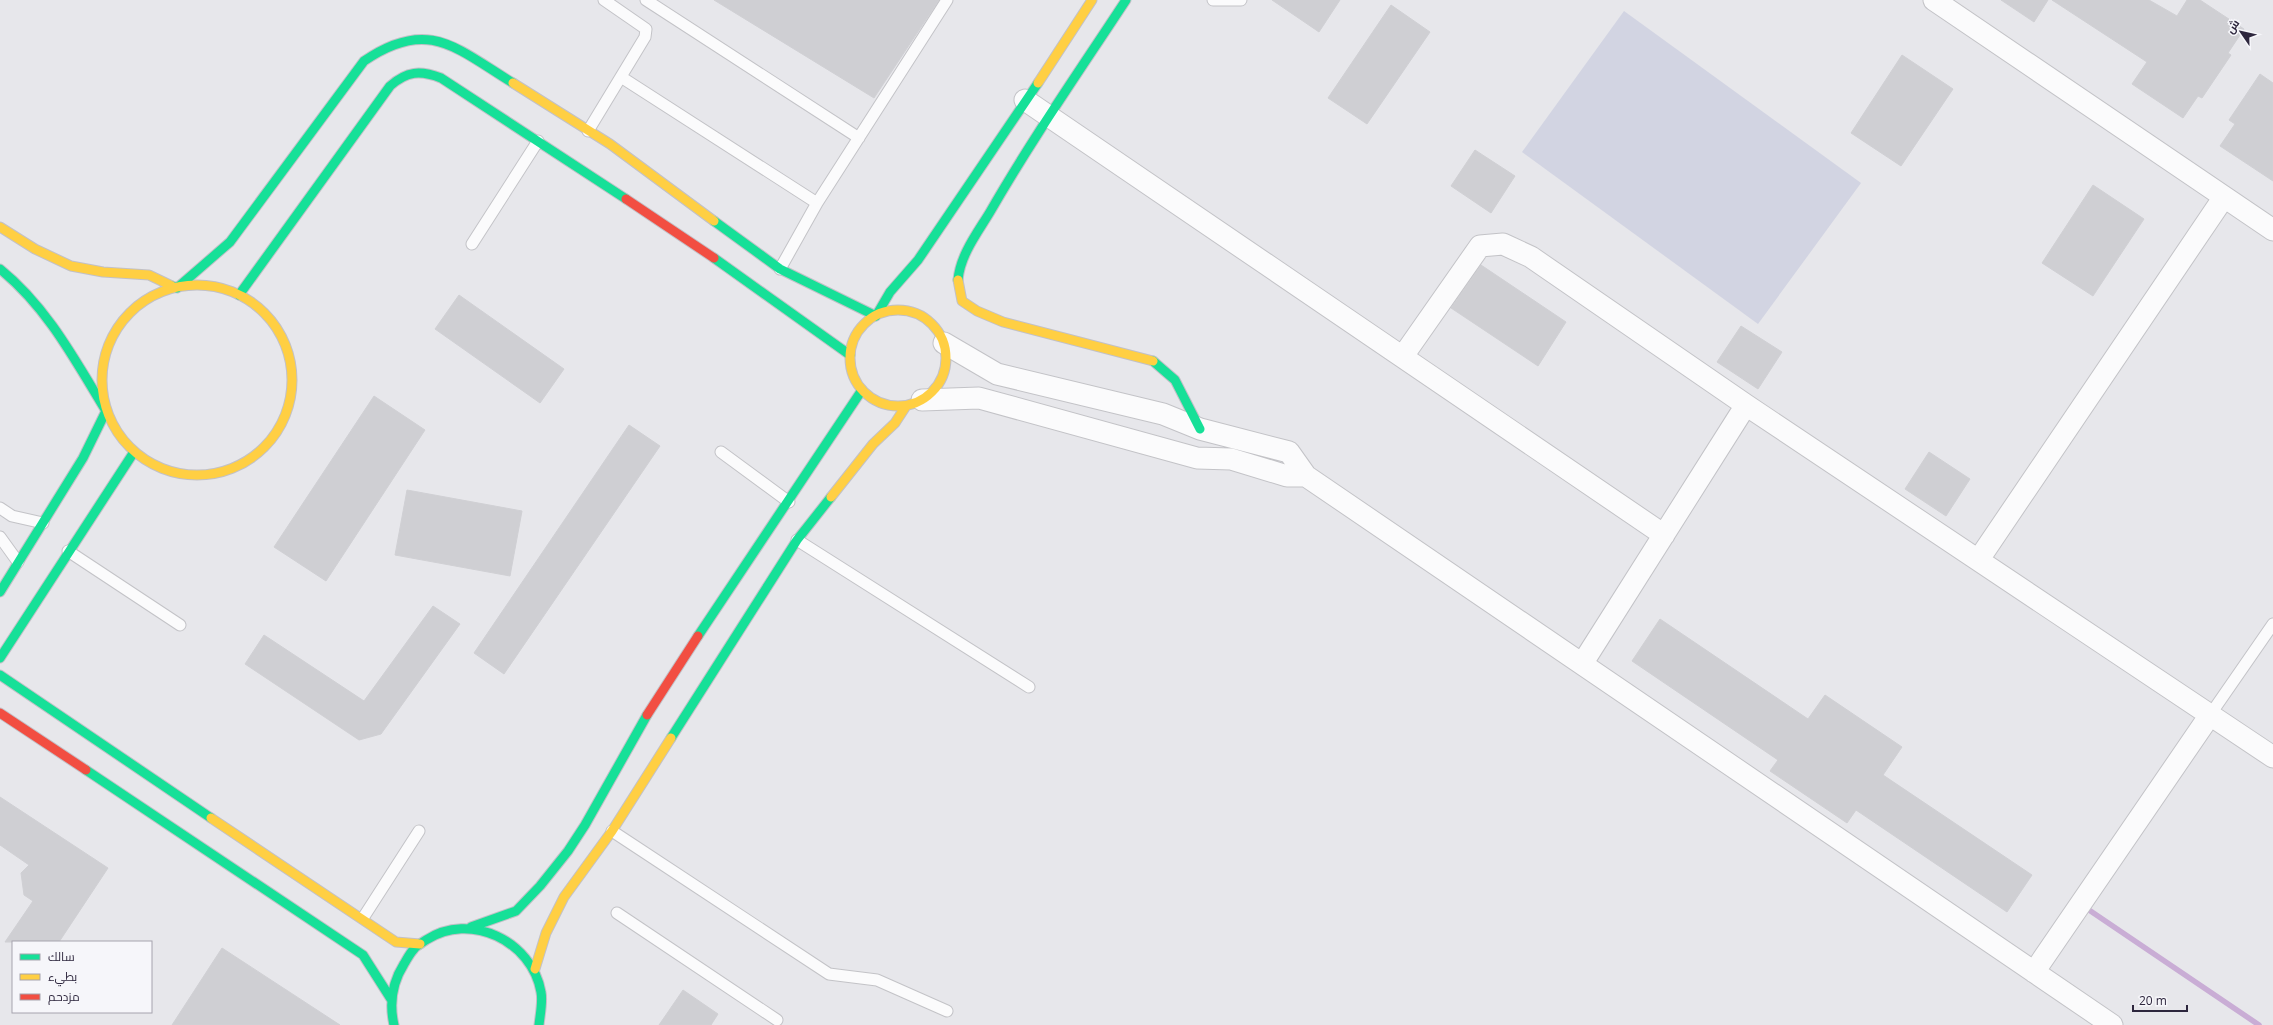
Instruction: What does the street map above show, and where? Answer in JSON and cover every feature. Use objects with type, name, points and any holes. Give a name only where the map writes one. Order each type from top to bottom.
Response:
[{"type":"street","points":[[876,316],[890,292],[927,247],[994,149],[1092,0]]},
{"type":"street","points":[[1126,0],[1016,166],[959,270],[958,283],[962,301],[977,311],[1004,322],[1156,362],[1175,380],[1200,429],[1197,458]]},
{"type":"street","points":[[1934,0],[2273,230]]},
{"type":"street","points":[[177,288],[230,242],[364,61],[387,45],[418,38],[439,39],[455,47],[588,130],[709,215],[780,269],[876,316]]},
{"type":"street","points":[[239,295],[359,126],[390,86],[401,75],[413,72],[427,72],[441,78],[702,249],[850,355]]},
{"type":"street","points":[[1025,100],[1664,535]]},
{"type":"street","points":[[1979,559],[2224,197]]},
{"type":"street","points":[[0,227],[35,249],[71,266],[103,272],[149,275],[177,288]]},
{"type":"street","points":[[1403,356],[1480,246],[1503,244],[1531,257],[1746,405],[1979,559],[2273,757]]},
{"type":"street","points":[[0,268],[20,282],[59,334],[106,411],[117,434],[134,452],[153,465],[174,473],[197,476],[213,474],[242,464],[261,450],[276,433],[286,412],[291,389],[290,366],[284,344],[273,324],[258,308],[239,295],[216,287],[191,285],[166,290],[144,301],[125,318],[111,338],[103,368],[102,387],[106,411],[83,458],[0,592]]},
{"type":"street","points":[[535,969],[546,933],[564,897],[612,831],[797,540],[873,444],[914,403],[934,389],[943,375],[946,359],[944,343],[936,328],[923,317],[903,311],[892,311],[876,316],[863,326],[854,339],[850,355],[851,367],[855,379],[862,390],[874,400],[890,406],[914,403],[979,398],[1197,458],[1231,459],[1287,476],[1306,476]]},
{"type":"street","points":[[944,343],[997,374],[1163,414],[1200,429],[1289,452],[1306,476],[2112,1025]]},
{"type":"street","points":[[394,1025],[391,999],[400,968],[409,955],[420,944],[441,932],[471,927],[516,911],[540,886],[568,851],[585,825],[657,697],[789,502],[862,390]]},
{"type":"street","points":[[1582,664],[1746,405]]},
{"type":"street","points":[[0,658],[68,551],[134,452]]},
{"type":"street","points":[[0,675],[363,918],[396,942],[420,944]]},
{"type":"street","points":[[0,713],[363,954],[391,999]]},
{"type":"street","points":[[2034,972],[2210,715]]},
{"type":"street","points":[[471,927],[490,931],[508,939],[524,952],[535,969],[542,990],[542,1012],[540,1024]]},
{"type":"lane","points":[[588,130],[645,37],[646,29],[604,0]]},
{"type":"lane","points":[[646,0],[859,138]]},
{"type":"lane","points":[[780,269],[817,203],[947,0]]},
{"type":"lane","points":[[1213,0],[1241,0]]},
{"type":"lane","points":[[621,77],[817,203]]},
{"type":"lane","points":[[472,244],[538,142]]},
{"type":"lane","points":[[721,452],[789,502]]},
{"type":"lane","points":[[0,508],[12,516],[43,523]]},
{"type":"lane","points":[[0,537],[18,562]]},
{"type":"lane","points":[[797,540],[1029,687]]},
{"type":"lane","points":[[68,551],[180,625]]},
{"type":"lane","points":[[2210,715],[2273,624]]},
{"type":"lane","points":[[363,918],[419,831]]},
{"type":"lane","points":[[612,831],[829,974],[878,980],[947,1011]]},
{"type":"lane","points":[[617,913],[777,1020]]},
{"type":"shaded area","points":[[1624,11],[1861,183],[1758,324],[1522,152]]},
{"type":"building","points":[[714,0],[939,0],[874,98]]},
{"type":"building","points":[[1272,0],[1340,0],[1319,32]]},
{"type":"building","points":[[2001,0],[2048,0],[2034,22]]},
{"type":"building","points":[[2052,0],[2149,0],[2177,16],[2187,0],[2200,0],[2244,29],[2228,53],[2231,55],[2202,98],[2198,96],[2183,118],[2132,84],[2147,62]]},
{"type":"building","points":[[1391,5],[1430,32],[1367,124],[1328,98]]},
{"type":"building","points":[[1902,55],[1953,89],[1901,166],[1851,133]]},
{"type":"building","points":[[2260,74],[2273,83],[2273,181],[2220,146],[2235,124],[2229,120]]},
{"type":"building","points":[[1475,150],[1515,176],[1491,213],[1451,186]]},
{"type":"building","points":[[2093,185],[2144,219],[2093,296],[2042,263]]},
{"type":"building","points":[[1481,265],[1566,322],[1538,366],[1451,308]]},
{"type":"building","points":[[459,295],[564,369],[540,403],[435,329]]},
{"type":"building","points":[[1741,326],[1782,352],[1758,389],[1717,362]]},
{"type":"building","points":[[374,396],[425,430],[326,581],[274,547]]},
{"type":"building","points":[[629,425],[660,446],[504,674],[474,653]]},
{"type":"building","points":[[1929,452],[1970,479],[1946,516],[1905,489]]},
{"type":"building","points":[[407,490],[522,511],[510,576],[395,555]]},
{"type":"building","points":[[433,606],[460,624],[381,734],[359,740],[245,664],[264,635],[364,701]]},
{"type":"building","points":[[1660,619],[1808,719],[1825,695],[1902,747],[1883,775],[2032,875],[2007,912],[1856,810],[1847,823],[1770,771],[1778,760],[1632,661]]},
{"type":"building","points":[[0,797],[108,868],[60,941],[5,942],[33,901],[24,895],[21,873],[29,865],[0,845]]},
{"type":"building","points":[[222,948],[340,1025],[172,1025]]},
{"type":"building","points":[[683,990],[718,1014],[711,1025],[659,1025]]},
{"type":"waterway","points":[[2089,910],[2259,1025]]},
{"type":"traffic: fast","points":[[958,280],[962,262],[975,236],[1039,131],[1126,0]]},
{"type":"traffic: fast","points":[[172,286],[177,288],[230,242],[364,61],[386,48],[406,41],[424,39],[441,42],[458,49],[513,83]]},
{"type":"traffic: fast","points":[[239,295],[390,86],[402,77],[414,73],[433,75],[441,78],[626,199]]},
{"type":"traffic: fast","points":[[714,221],[780,269],[876,316],[890,292],[918,260],[1038,83]]},
{"type":"traffic: fast","points":[[714,258],[850,355]]},
{"type":"traffic: fast","points":[[0,269],[17,284],[46,317],[59,335],[106,411],[83,458],[0,592]]},
{"type":"traffic: fast","points":[[1153,361],[1175,380],[1200,429]]},
{"type":"traffic: fast","points":[[698,636],[862,390]]},
{"type":"traffic: fast","points":[[0,658],[134,452]]},
{"type":"traffic: fast","points":[[671,738],[797,540],[831,497]]},
{"type":"traffic: fast","points":[[0,675],[211,818]]},
{"type":"traffic: fast","points":[[471,927],[516,911],[540,886],[568,851],[585,825],[647,715]]},
{"type":"traffic: fast","points":[[86,770],[363,955],[391,999]]},
{"type":"traffic: fast","points":[[394,1025],[392,1009],[394,986],[400,971],[410,954],[417,946],[426,940],[443,932],[461,929],[479,930],[497,936],[512,945],[525,958],[535,974],[542,996],[539,1025]]},
{"type":"traffic: slow","points":[[1038,83],[1092,0]]},
{"type":"traffic: slow","points":[[513,83],[610,144],[714,221]]},
{"type":"traffic: slow","points":[[0,227],[35,249],[71,266],[103,272],[149,275],[172,286]]},
{"type":"traffic: slow","points":[[958,280],[962,301],[977,311],[1003,322],[1153,361]]},
{"type":"traffic: slow","points":[[197,285],[224,289],[250,301],[264,313],[276,327],[288,353],[292,380],[288,407],[276,433],[264,447],[250,459],[224,471],[197,475],[170,471],[144,459],[130,447],[118,433],[106,407],[102,380],[106,353],[118,327],[130,313],[144,301],[170,289],[197,285]]},
{"type":"traffic: slow","points":[[898,310],[916,314],[932,324],[942,340],[946,358],[942,376],[932,392],[916,402],[898,406],[880,402],[864,392],[854,376],[850,358],[854,340],[864,324],[880,314],[898,310]]},
{"type":"traffic: slow","points":[[831,497],[873,444],[895,423],[906,406]]},
{"type":"traffic: slow","points":[[535,969],[546,933],[564,897],[612,831],[671,738]]},
{"type":"traffic: slow","points":[[211,818],[396,942],[420,944]]},
{"type":"traffic: jam","points":[[626,199],[714,258]]},
{"type":"traffic: jam","points":[[647,715],[698,636]]},
{"type":"traffic: jam","points":[[0,713],[86,770]]}]
